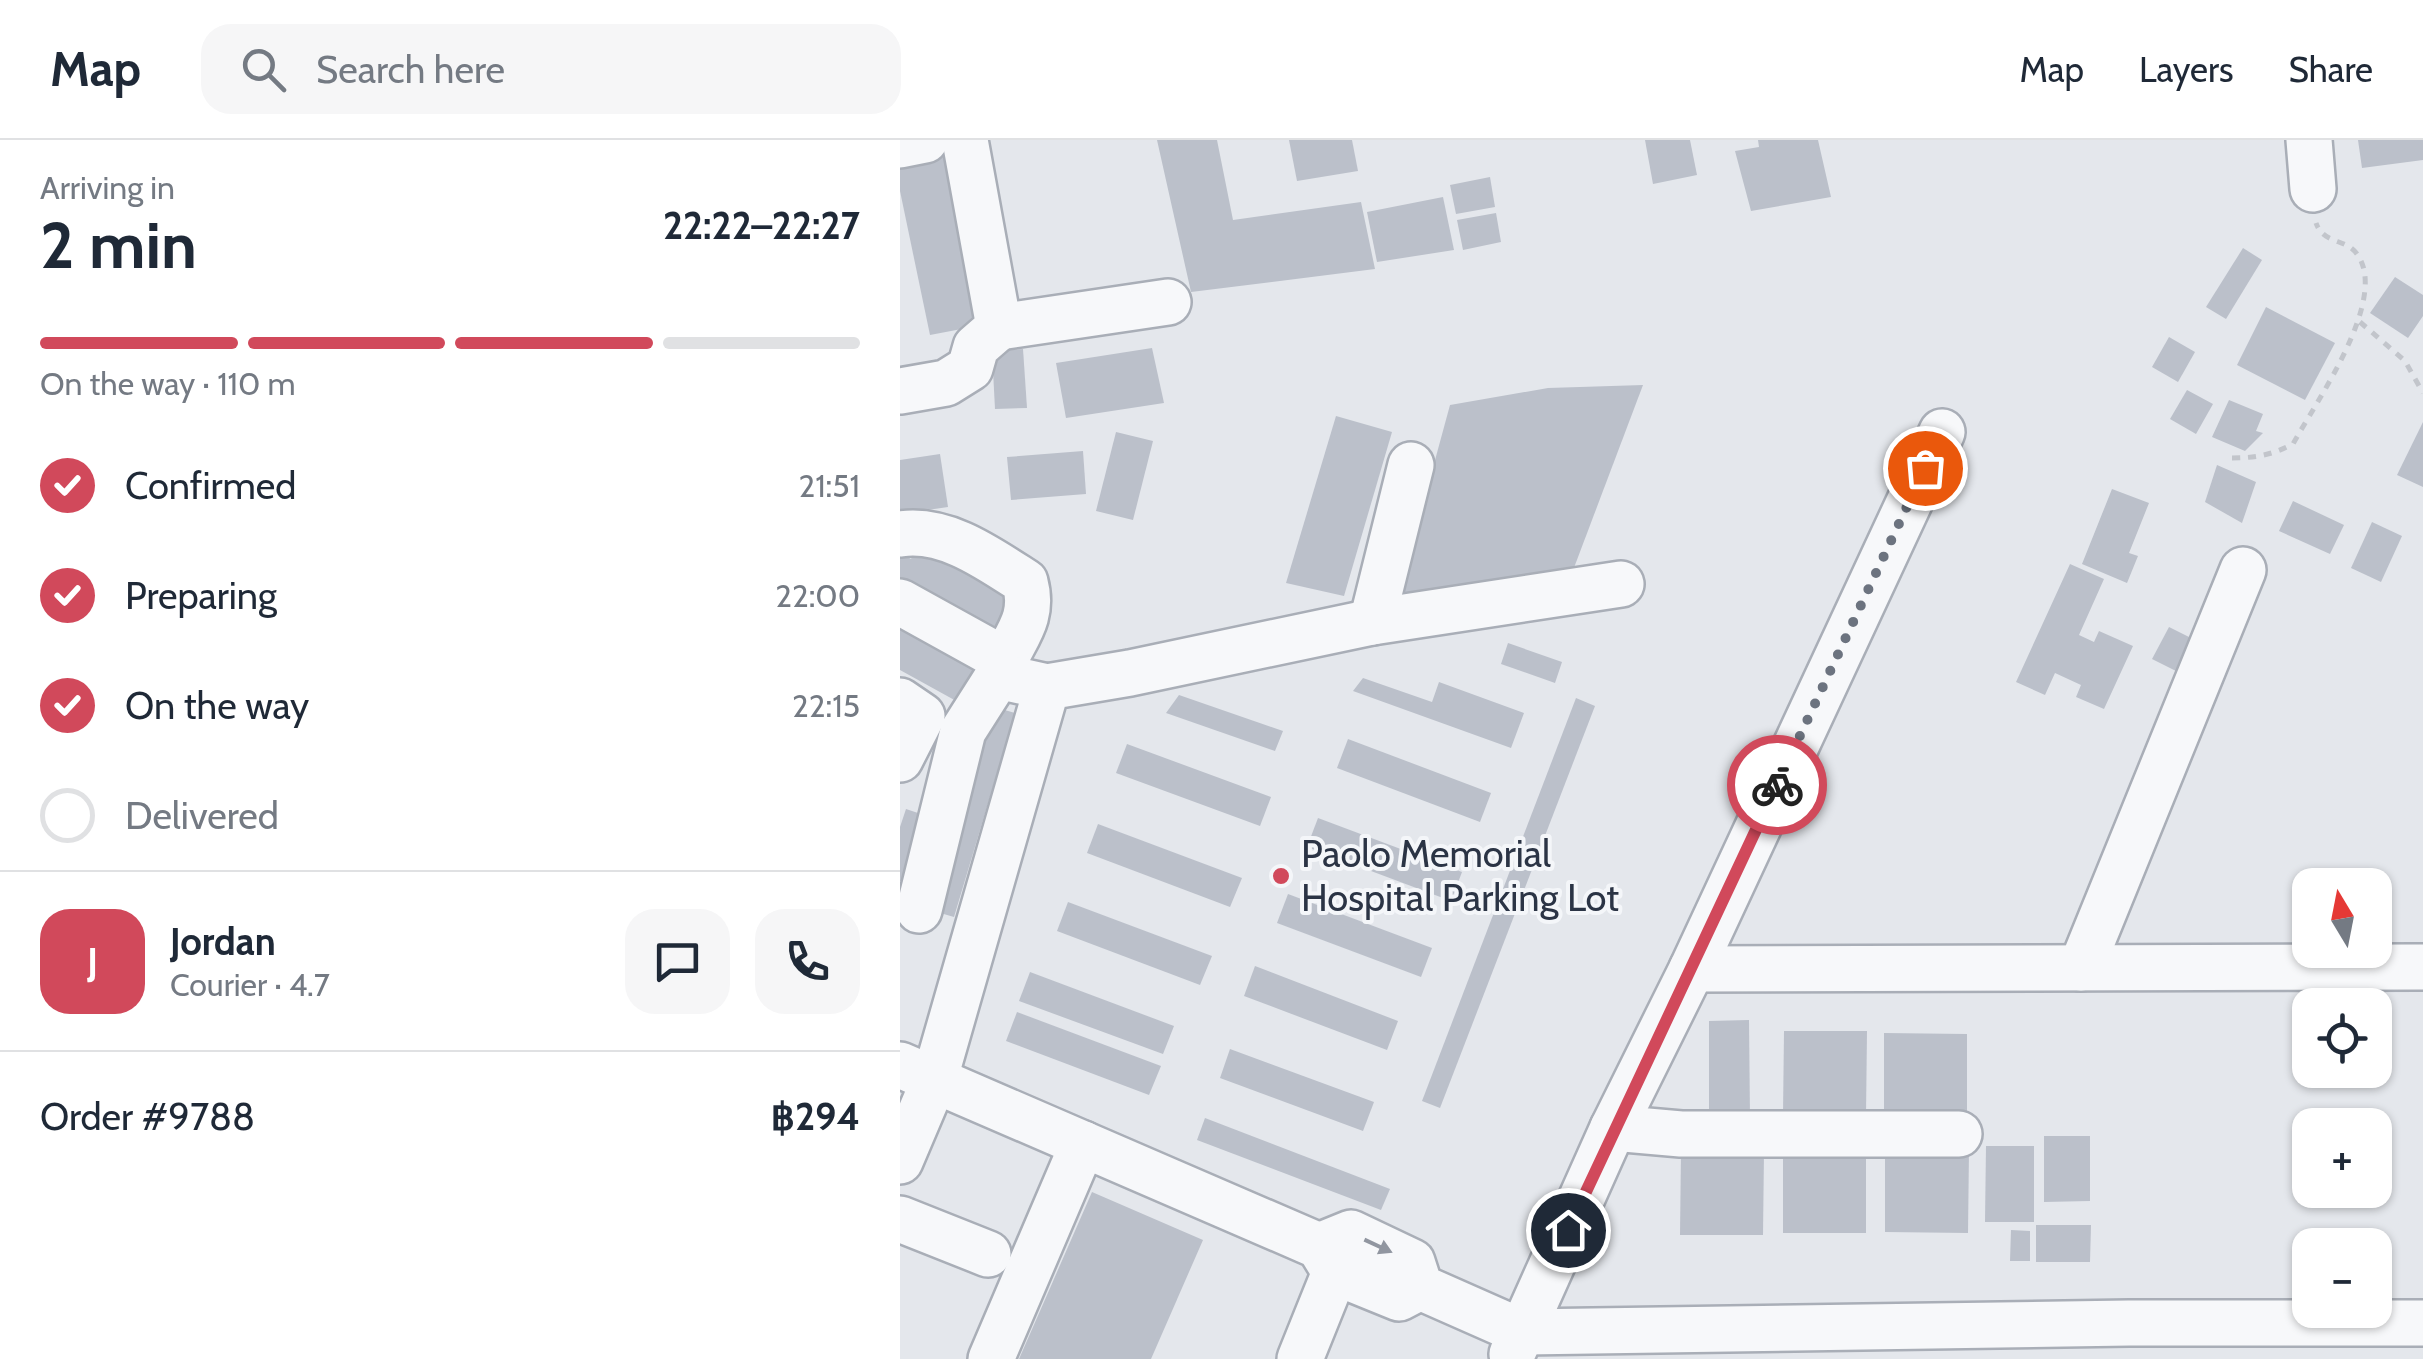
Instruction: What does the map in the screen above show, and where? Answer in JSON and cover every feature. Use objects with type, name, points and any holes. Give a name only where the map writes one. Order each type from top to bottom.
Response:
[{"type":"street","points":[[900,145],[925,140]]},
{"type":"street","points":[[965,140],[999,328]]},
{"type":"street","points":[[2309,140],[2313,189]]},
{"type":"street","points":[[900,391],[946,383],[970,368],[976,347],[999,328],[1168,302]]},
{"type":"street","points":[[1516,1346],[1613,1128],[1692,969],[1942,432]]},
{"type":"street","points":[[1372,622],[1411,465]]},
{"type":"street","points":[[900,534],[922,531],[957,542],[1024,582],[1030,603],[1020,634],[1000,667],[928,716],[900,759]]},
{"type":"street","points":[[2081,968],[2243,570]]},
{"type":"street","points":[[900,602],[1000,667],[1047,688],[1372,622],[1621,584]]},
{"type":"street","points":[[900,1161],[917,1073],[1047,688]]},
{"type":"street","points":[[919,910],[928,716]]},
{"type":"street","points":[[1692,969],[2423,967]]},
{"type":"street","points":[[917,1073],[1083,1144],[1327,1259]]},
{"type":"street","points":[[1613,1128],[1699,1134],[1959,1134]]},
{"type":"street","points":[[992,1359],[1083,1144]]},
{"type":"street","points":[[900,1219],[988,1254]]},
{"type":"street","points":[[1300,1359],[1327,1259],[1351,1233],[1412,1262],[1420,1287],[1516,1346],[2130,1323],[2423,1324]]},
{"type":"path","points":[[2232,458],[2276,453],[2292,444],[2360,322],[2363,268],[2348,246],[2325,237]]},
{"type":"path","points":[[2360,322],[2404,362],[2423,393]]},
{"type":"building","points":[[1157,140],[1217,140],[1233,220],[1361,202],[1375,269],[1191,292]]},
{"type":"building","points":[[1289,140],[1352,140],[1358,171],[1297,181]]},
{"type":"building","points":[[1645,140],[1690,140],[1697,175],[1653,184]]},
{"type":"building","points":[[1758,140],[1818,140],[1831,197],[1751,211],[1735,151],[1759,147]]},
{"type":"building","points":[[2358,140],[2423,140],[2423,160],[2362,168]]},
{"type":"building","points":[[960,153],[993,323],[930,335],[900,191],[900,167]]},
{"type":"building","points":[[1490,177],[1495,207],[1456,214],[1450,185]]},
{"type":"building","points":[[1443,197],[1454,250],[1377,262],[1367,212]]},
{"type":"building","points":[[1496,213],[1501,242],[1463,250],[1457,220]]},
{"type":"building","points":[[2243,248],[2262,260],[2226,319],[2206,307]]},
{"type":"building","points":[[2395,277],[2423,295],[2423,316],[2408,338],[2370,313]]},
{"type":"building","points":[[2266,307],[2335,343],[2305,400],[2237,365]]},
{"type":"building","points":[[2169,337],[2195,352],[2178,382],[2152,367]]},
{"type":"building","points":[[1152,348],[1164,403],[1066,418],[1056,363]]},
{"type":"building","points":[[1023,349],[1027,408],[995,409],[992,351]]},
{"type":"building","points":[[1643,385],[1572,573],[1397,600],[1450,405],[1548,388]]},
{"type":"building","points":[[2187,390],[2213,404],[2196,434],[2170,419]]},
{"type":"building","points":[[2229,400],[2263,414],[2256,431],[2263,433],[2245,451],[2212,437]]},
{"type":"building","points":[[1336,416],[1392,432],[1344,596],[1286,583]]},
{"type":"building","points":[[2423,422],[2423,487],[2397,475]]},
{"type":"building","points":[[1116,432],[1153,441],[1133,520],[1096,511]]},
{"type":"building","points":[[1083,451],[1086,494],[1011,500],[1007,457]]},
{"type":"building","points":[[940,454],[948,507],[900,514],[900,460]]},
{"type":"building","points":[[2217,465],[2256,482],[2242,523],[2205,502]]},
{"type":"building","points":[[2112,489],[2149,503],[2129,553],[2138,556],[2127,583],[2082,564]]},
{"type":"building","points":[[2293,501],[2344,525],[2330,554],[2279,531]]},
{"type":"building","points":[[2372,522],[2402,536],[2381,582],[2351,568]]},
{"type":"building","points":[[918,546],[1014,597],[994,634],[900,583],[900,553],[911,559]]},
{"type":"building","points":[[2070,564],[2104,579],[2079,635],[2094,642],[2099,631],[2133,646],[2104,709],[2076,697],[2081,685],[2055,673],[2045,695],[2016,682]]},
{"type":"building","points":[[900,624],[978,666],[958,702],[900,670]]},
{"type":"building","points":[[2169,627],[2193,639],[2176,671],[2152,659]]},
{"type":"building","points":[[1508,643],[1562,662],[1555,683],[1501,664]]},
{"type":"building","points":[[1363,678],[1432,702],[1439,682],[1524,713],[1511,748],[1353,691]]},
{"type":"building","points":[[1179,695],[1283,731],[1275,751],[1166,713]]},
{"type":"building","points":[[1576,698],[1595,706],[1440,1108],[1422,1101]]},
{"type":"building","points":[[991,706],[1015,713],[954,917],[930,910]]},
{"type":"building","points":[[1348,739],[1491,793],[1480,822],[1337,768]]},
{"type":"building","points":[[1127,744],[1271,797],[1260,826],[1116,773]]},
{"type":"building","points":[[906,809],[924,815],[903,882],[900,827]]},
{"type":"building","points":[[1318,818],[1462,872],[1451,901],[1307,847]]},
{"type":"building","points":[[1098,824],[1242,878],[1230,907],[1087,853]]},
{"type":"building","points":[[1288,894],[1432,948],[1421,977],[1277,923]]},
{"type":"building","points":[[1068,902],[1212,956],[1200,985],[1057,931]]},
{"type":"building","points":[[1255,966],[1398,1021],[1387,1050],[1244,996]]},
{"type":"building","points":[[1030,972],[1174,1026],[1163,1054],[1019,1001]]},
{"type":"building","points":[[1017,1012],[1161,1066],[1149,1095],[1006,1041]]},
{"type":"building","points":[[1749,1020],[1750,1119],[1709,1119],[1709,1021]]},
{"type":"building","points":[[1784,1031],[1867,1031],[1866,1115],[1783,1115]]},
{"type":"building","points":[[1884,1033],[1967,1034],[1967,1118],[1884,1118]]},
{"type":"building","points":[[1230,1049],[1374,1102],[1363,1131],[1220,1078]]},
{"type":"building","points":[[1205,1118],[1390,1189],[1381,1210],[1197,1140]]},
{"type":"building","points":[[2044,1136],[2090,1136],[2090,1201],[2044,1202]]},
{"type":"building","points":[[1986,1146],[2034,1146],[2034,1222],[1985,1222]]},
{"type":"building","points":[[1783,1148],[1866,1149],[1866,1233],[1783,1233]]},
{"type":"building","points":[[1885,1148],[1969,1149],[1968,1233],[1885,1232]]},
{"type":"building","points":[[1681,1151],[1764,1151],[1763,1235],[1680,1235]]},
{"type":"building","points":[[1092,1192],[1203,1240],[1151,1359],[1019,1359]]},
{"type":"building","points":[[2036,1225],[2091,1225],[2090,1262],[2036,1262]]},
{"type":"building","points":[[2011,1230],[2030,1231],[2030,1261],[2010,1261]]},
{"type":"way so far","points":[[1777,785],[1925,468]]},
{"type":"place","name":"Paolo Memorial Hospital Parking Lot","points":[[1281,876]]},
{"type":"route","points":[[1568,1230],[1777,785]]}]
